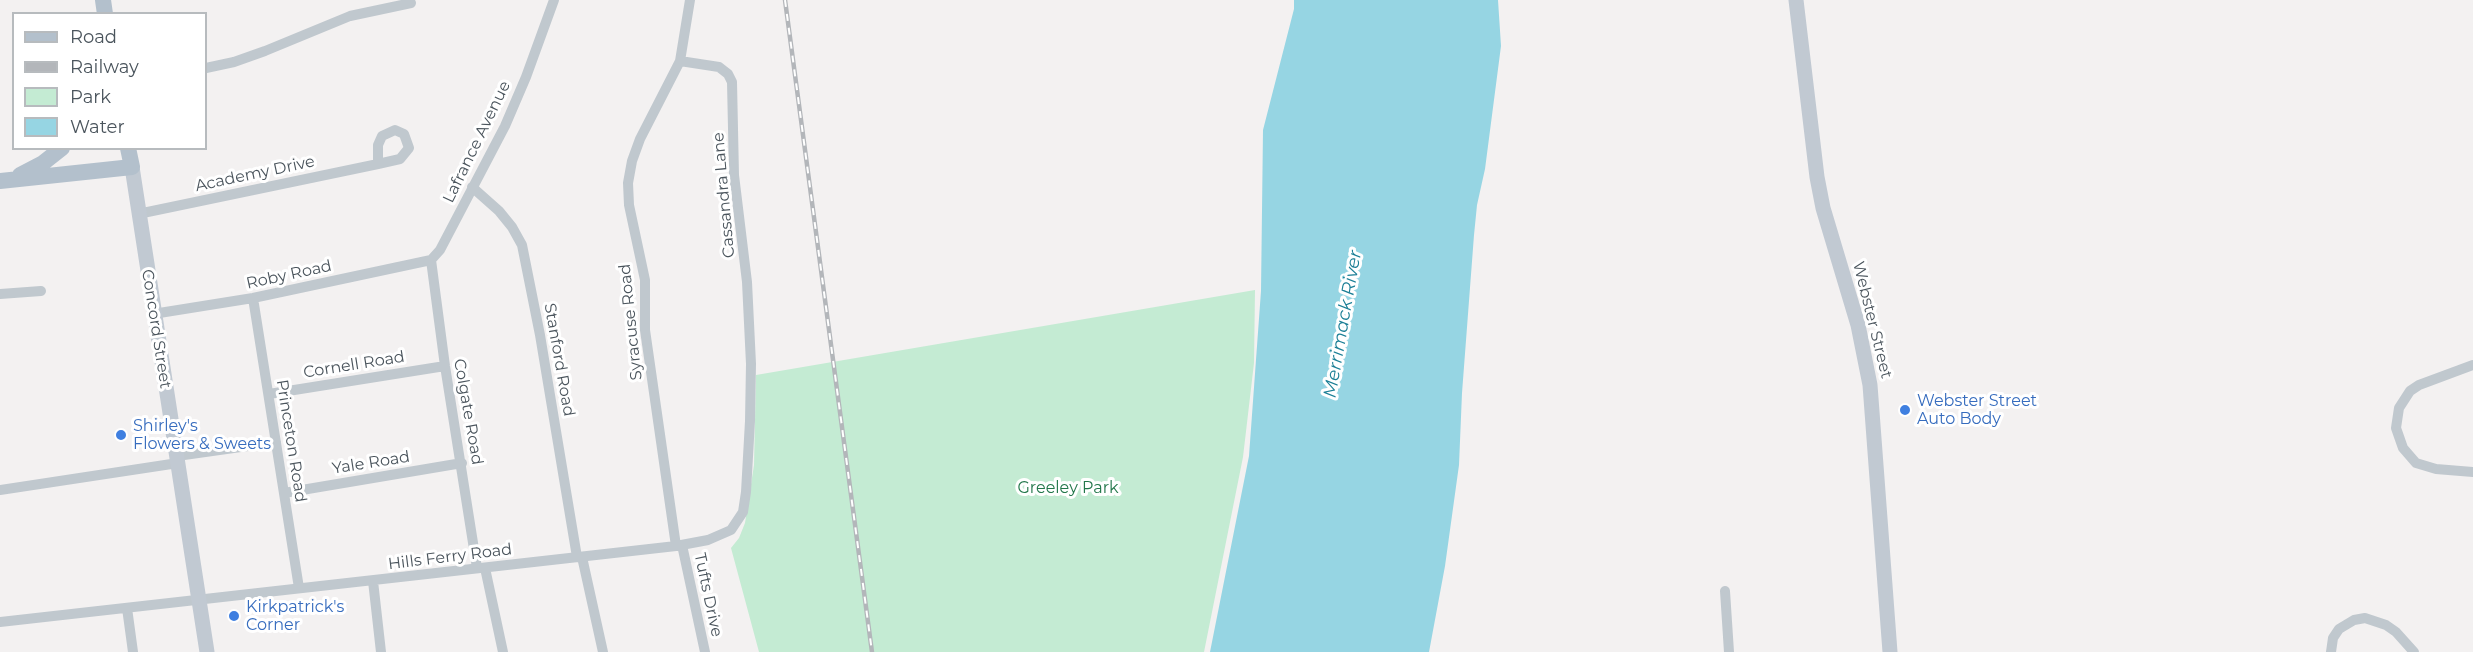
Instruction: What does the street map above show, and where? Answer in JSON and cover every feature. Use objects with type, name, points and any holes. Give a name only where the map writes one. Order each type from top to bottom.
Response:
[{"type":"main road","name":"Webster Street","points":[[1796,0],[1817,177],[1823,208],[1858,325],[1870,385],[1890,652]]},
{"type":"main road","points":[[4,181],[31,170],[59,150]]},
{"type":"main road","name":"Concord Street","points":[[128,150],[207,652]]},
{"type":"main road","points":[[4,181],[132,167]]},
{"type":"street","name":"Lafrance Avenue","points":[[431,260],[440,250],[506,126],[554,0]]},
{"type":"street","name":"Syracuse Road","points":[[679,545],[645,330],[645,280],[628,205],[628,183],[632,161],[640,139],[680,61],[690,0]]},
{"type":"street","points":[[207,68],[255,55],[350,16],[411,3]]},
{"type":"street","name":"Cassandra Lane","points":[[680,61],[719,68],[728,74],[732,82],[734,175],[747,282],[751,364]]},
{"type":"street","name":"Academy Drive","points":[[138,214],[378,164]]},
{"type":"street","name":"Stanford Road","points":[[472,187],[499,211],[512,227],[522,245],[580,557]]},
{"type":"street","name":"Roby Road","points":[[153,314],[254,298],[431,260]]},
{"type":"street","name":"Colgate Road","points":[[431,260],[445,366],[481,568],[503,652]]},
{"type":"street","points":[[0,294],[41,291]]},
{"type":"street","name":"Princeton Road","points":[[254,298],[299,588]]},
{"type":"street","name":"Hills Ferry Road","points":[[0,622],[580,557],[679,545],[722,536],[731,530],[743,512],[749,452],[751,364]]},
{"type":"street","points":[[2473,365],[2419,385],[2410,391],[2398,408],[2396,428],[2403,448],[2416,463],[2436,470],[2473,472]]},
{"type":"street","name":"Cornell Road","points":[[268,394],[445,366]]},
{"type":"street","points":[[0,490],[276,442]]},
{"type":"street","name":"Yale Road","points":[[284,492],[462,463]]},
{"type":"street","name":"Tufts Drive","points":[[679,545],[705,652]]},
{"type":"street","points":[[580,557],[603,652]]},
{"type":"street","points":[[373,581],[381,652]]},
{"type":"street","points":[[1725,591],[1729,652]]},
{"type":"street","points":[[127,608],[133,652]]},
{"type":"street","points":[[2331,652],[2333,638],[2339,629],[2354,620],[2365,618],[2386,625],[2415,652]]},
{"type":"green space","name":"Greeley Park","points":[[1255,290],[1254,363],[1243,457],[1204,652],[759,652],[731,548],[739,538],[745,523],[754,465],[756,375]]},
{"type":"water","name":"Merrimack River","points":[[1294,0],[1498,0],[1501,46],[1485,169],[1477,205],[1462,393],[1459,465],[1445,566],[1429,652],[1210,652],[1249,456],[1261,291],[1263,130],[1294,9]]},
{"type":"railway","points":[[785,0],[872,652]]},
{"type":"place","name":"Webster Street Auto Body","points":[[1905,410]]},
{"type":"place","name":"Shirley's Flowers & Sweets","points":[[121,435]]},
{"type":"place","name":"Kirkpatrick's Corner","points":[[234,616]]}]
